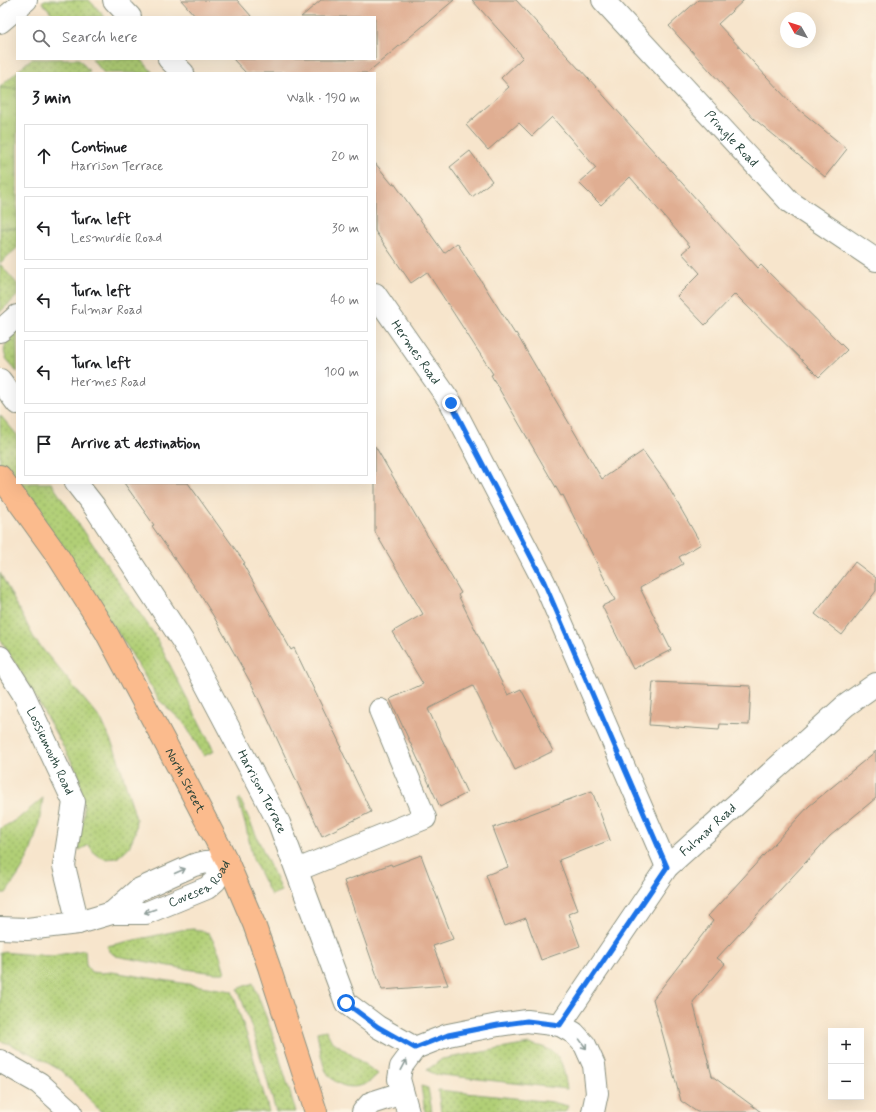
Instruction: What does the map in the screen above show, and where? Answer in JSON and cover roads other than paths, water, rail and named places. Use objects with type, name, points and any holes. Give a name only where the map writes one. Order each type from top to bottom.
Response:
[{"type":"main road","name":"North Street","points":[[0,476],[57,555],[106,632],[227,861],[254,924],[316,1112]]},
{"type":"street","points":[[0,22],[26,0]]},
{"type":"street","points":[[114,0],[129,16]]},
{"type":"street","name":"Pringle Road","points":[[603,0],[790,202],[876,260]]},
{"type":"street","points":[[170,60],[181,72]]},
{"type":"street","name":"Hermes Road","points":[[376,295],[451,403],[544,582],[667,867]]},
{"type":"street","points":[[0,331],[16,317]]},
{"type":"street","points":[[0,380],[16,402]]},
{"type":"street","name":"Harrison Terrace","points":[[77,484],[94,506],[184,643],[279,823],[346,1003],[378,1027],[415,1048]]},
{"type":"street","name":"Lossiemouth Road","points":[[0,657],[23,693],[74,802],[64,866],[78,923]]},
{"type":"street","name":"Fulmar Road","points":[[560,1025],[667,867],[845,706],[876,684]]},
{"type":"street","points":[[297,870],[425,818],[380,710]]},
{"type":"street","name":"Covesea Road","points":[[0,928],[27,929],[78,923],[112,913],[146,913],[208,888],[215,881],[227,861]]},
{"type":"street","points":[[363,1112],[371,1103],[405,1103],[400,1079],[401,1067],[415,1048],[448,1035],[527,1021],[560,1025],[574,1033],[585,1045],[594,1066],[597,1093],[593,1112]]},
{"type":"street","points":[[0,1061],[39,1083],[71,1112]]}]
